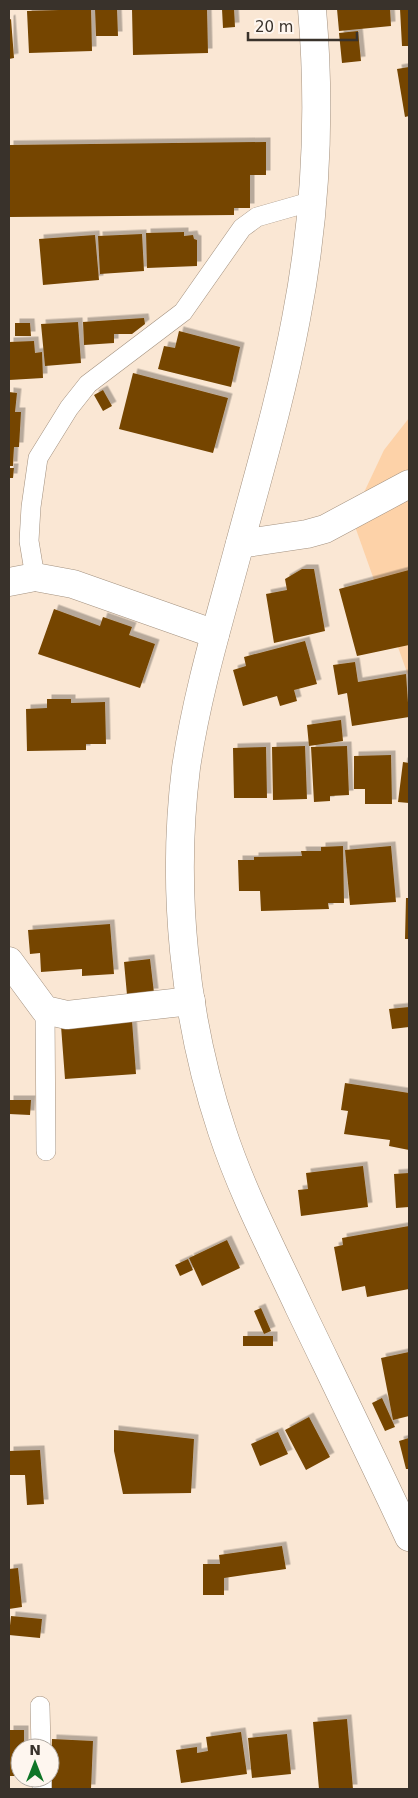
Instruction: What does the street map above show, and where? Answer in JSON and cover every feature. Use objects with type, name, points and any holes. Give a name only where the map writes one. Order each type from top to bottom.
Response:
[{"type":"street","points":[[312,9],[318,69],[317,151],[313,201],[296,318],[240,544],[194,717],[186,771],[182,823],[182,915],[191,1001],[212,1096],[222,1130],[241,1181],[409,1537]]},
{"type":"street","points":[[240,544],[307,534],[325,529],[409,484]]},
{"type":"street","points":[[22,579],[73,584],[215,634]]},
{"type":"street","points":[[9,961],[45,1010],[67,1015],[191,1001]]},
{"type":"lane","points":[[22,579],[29,541],[31,507],[38,458],[69,408],[88,384],[183,312],[242,228],[257,217],[313,201]]},
{"type":"lane","points":[[45,1010],[46,1151]]},
{"type":"lane","points":[[40,1706],[41,1738]]},
{"type":"shaded area","points":[[409,418],[409,678],[352,518],[384,450]]},
{"type":"building","points":[[91,9],[92,51],[29,53],[27,11]]},
{"type":"building","points":[[95,9],[117,9],[118,36],[96,36]]},
{"type":"building","points":[[132,9],[207,9],[208,53],[133,55]]},
{"type":"building","points":[[222,9],[234,9],[235,27],[223,28]]},
{"type":"building","points":[[337,9],[390,9],[391,26],[339,31]]},
{"type":"building","points":[[400,9],[409,9],[409,46],[402,46]]},
{"type":"building","points":[[11,19],[14,58],[9,59],[9,20]]},
{"type":"building","points":[[358,31],[361,61],[342,63],[339,33]]},
{"type":"building","points":[[409,67],[409,116],[405,117],[397,69]]},
{"type":"building","points":[[266,142],[266,175],[250,175],[250,208],[234,208],[234,215],[9,217],[9,145]]},
{"type":"building","points":[[184,232],[184,236],[193,235],[194,239],[197,240],[197,266],[147,268],[146,233]]},
{"type":"building","points":[[142,234],[144,271],[100,274],[98,236]]},
{"type":"building","points":[[95,235],[99,280],[43,285],[39,239]]},
{"type":"building","points":[[144,318],[145,324],[132,334],[114,334],[114,343],[84,345],[83,322]]},
{"type":"building","points":[[78,322],[81,363],[45,366],[41,324]]},
{"type":"building","points":[[15,323],[30,323],[31,336],[15,336]]},
{"type":"building","points":[[179,331],[240,347],[231,387],[158,369],[164,346],[175,348]]},
{"type":"building","points":[[34,341],[35,353],[42,352],[43,378],[9,380],[9,342]]},
{"type":"building","points":[[133,373],[228,398],[213,453],[119,429]]},
{"type":"building","points":[[103,390],[112,406],[103,411],[94,395]]},
{"type":"building","points":[[9,392],[17,393],[15,412],[21,412],[19,447],[14,447],[13,466],[9,466]]},
{"type":"building","points":[[9,468],[14,468],[13,478],[9,478]]},
{"type":"building","points":[[302,569],[314,569],[325,631],[274,643],[266,594],[287,590],[285,579]]},
{"type":"building","points":[[409,570],[409,645],[357,656],[339,589]]},
{"type":"building","points":[[54,609],[100,626],[103,617],[132,627],[129,635],[155,644],[140,688],[38,654]]},
{"type":"building","points":[[305,641],[317,684],[294,690],[297,701],[280,706],[277,696],[243,706],[233,670],[246,666],[244,657]]},
{"type":"building","points":[[355,662],[358,682],[406,674],[409,717],[352,726],[347,693],[338,695],[333,665]]},
{"type":"building","points":[[47,699],[71,699],[71,703],[105,702],[106,744],[86,744],[86,750],[27,751],[26,709],[47,708]]},
{"type":"building","points":[[341,720],[343,741],[309,746],[307,725]]},
{"type":"building","points":[[305,746],[307,799],[273,800],[272,747]]},
{"type":"building","points":[[347,746],[349,795],[330,796],[330,801],[314,802],[311,747]]},
{"type":"building","points":[[266,747],[267,798],[234,798],[233,748]]},
{"type":"building","points":[[391,755],[392,804],[365,804],[365,789],[354,789],[354,756]]},
{"type":"building","points":[[403,762],[409,763],[409,803],[398,802]]},
{"type":"building","points":[[343,846],[344,903],[328,903],[329,909],[261,911],[260,891],[239,891],[238,860],[254,860],[254,857],[302,856],[301,851],[321,851],[321,847]]},
{"type":"building","points":[[391,846],[396,902],[350,905],[345,850]]},
{"type":"building","points":[[406,898],[409,898],[409,939],[405,939]]},
{"type":"building","points":[[110,924],[114,974],[82,976],[82,969],[41,972],[40,953],[30,954],[28,930]]},
{"type":"building","points":[[150,959],[154,993],[127,995],[124,962]]},
{"type":"building","points":[[409,1007],[409,1027],[392,1029],[389,1009]]},
{"type":"building","points":[[132,1021],[136,1074],[65,1079],[61,1026]]},
{"type":"building","points":[[345,1083],[409,1093],[409,1150],[389,1146],[390,1140],[344,1134],[348,1111],[341,1110]]},
{"type":"building","points":[[9,1100],[31,1100],[30,1115],[9,1114]]},
{"type":"building","points":[[363,1166],[368,1207],[301,1216],[298,1190],[308,1189],[306,1173]]},
{"type":"building","points":[[409,1173],[409,1207],[396,1208],[394,1174]]},
{"type":"building","points":[[409,1226],[409,1289],[367,1297],[365,1286],[342,1291],[334,1247],[343,1245],[342,1238]]},
{"type":"building","points":[[227,1240],[240,1268],[202,1286],[189,1258]]},
{"type":"building","points":[[188,1259],[193,1270],[180,1276],[175,1265]]},
{"type":"building","points":[[261,1308],[271,1331],[264,1334],[254,1311]]},
{"type":"building","points":[[243,1336],[273,1336],[273,1346],[243,1346]]},
{"type":"building","points":[[409,1352],[409,1416],[393,1420],[381,1358]]},
{"type":"building","points":[[382,1398],[395,1427],[385,1431],[372,1403]]},
{"type":"building","points":[[309,1417],[330,1457],[306,1470],[285,1430]]},
{"type":"building","points":[[114,1430],[194,1439],[191,1493],[123,1494],[114,1451]]},
{"type":"building","points":[[278,1432],[288,1454],[260,1466],[251,1444]]},
{"type":"building","points":[[409,1438],[409,1469],[406,1469],[399,1441]]},
{"type":"building","points":[[40,1450],[44,1504],[27,1505],[25,1475],[9,1475],[9,1451]]},
{"type":"building","points":[[282,1546],[286,1569],[224,1578],[224,1595],[203,1595],[203,1564],[220,1564],[219,1555]]},
{"type":"building","points":[[18,1568],[22,1607],[9,1609],[9,1569]]},
{"type":"building","points":[[11,1616],[42,1619],[40,1638],[9,1635]]},
{"type":"building","points":[[347,1719],[353,1789],[319,1789],[313,1722]]},
{"type":"building","points":[[9,1730],[24,1730],[24,1738],[10,1738],[9,1776]]},
{"type":"building","points":[[241,1732],[247,1774],[181,1783],[176,1750],[197,1747],[197,1753],[208,1751],[206,1737]]},
{"type":"building","points":[[287,1734],[291,1774],[252,1778],[248,1738]]},
{"type":"building","points":[[60,1739],[93,1741],[91,1789],[50,1789],[60,1788]]}]
